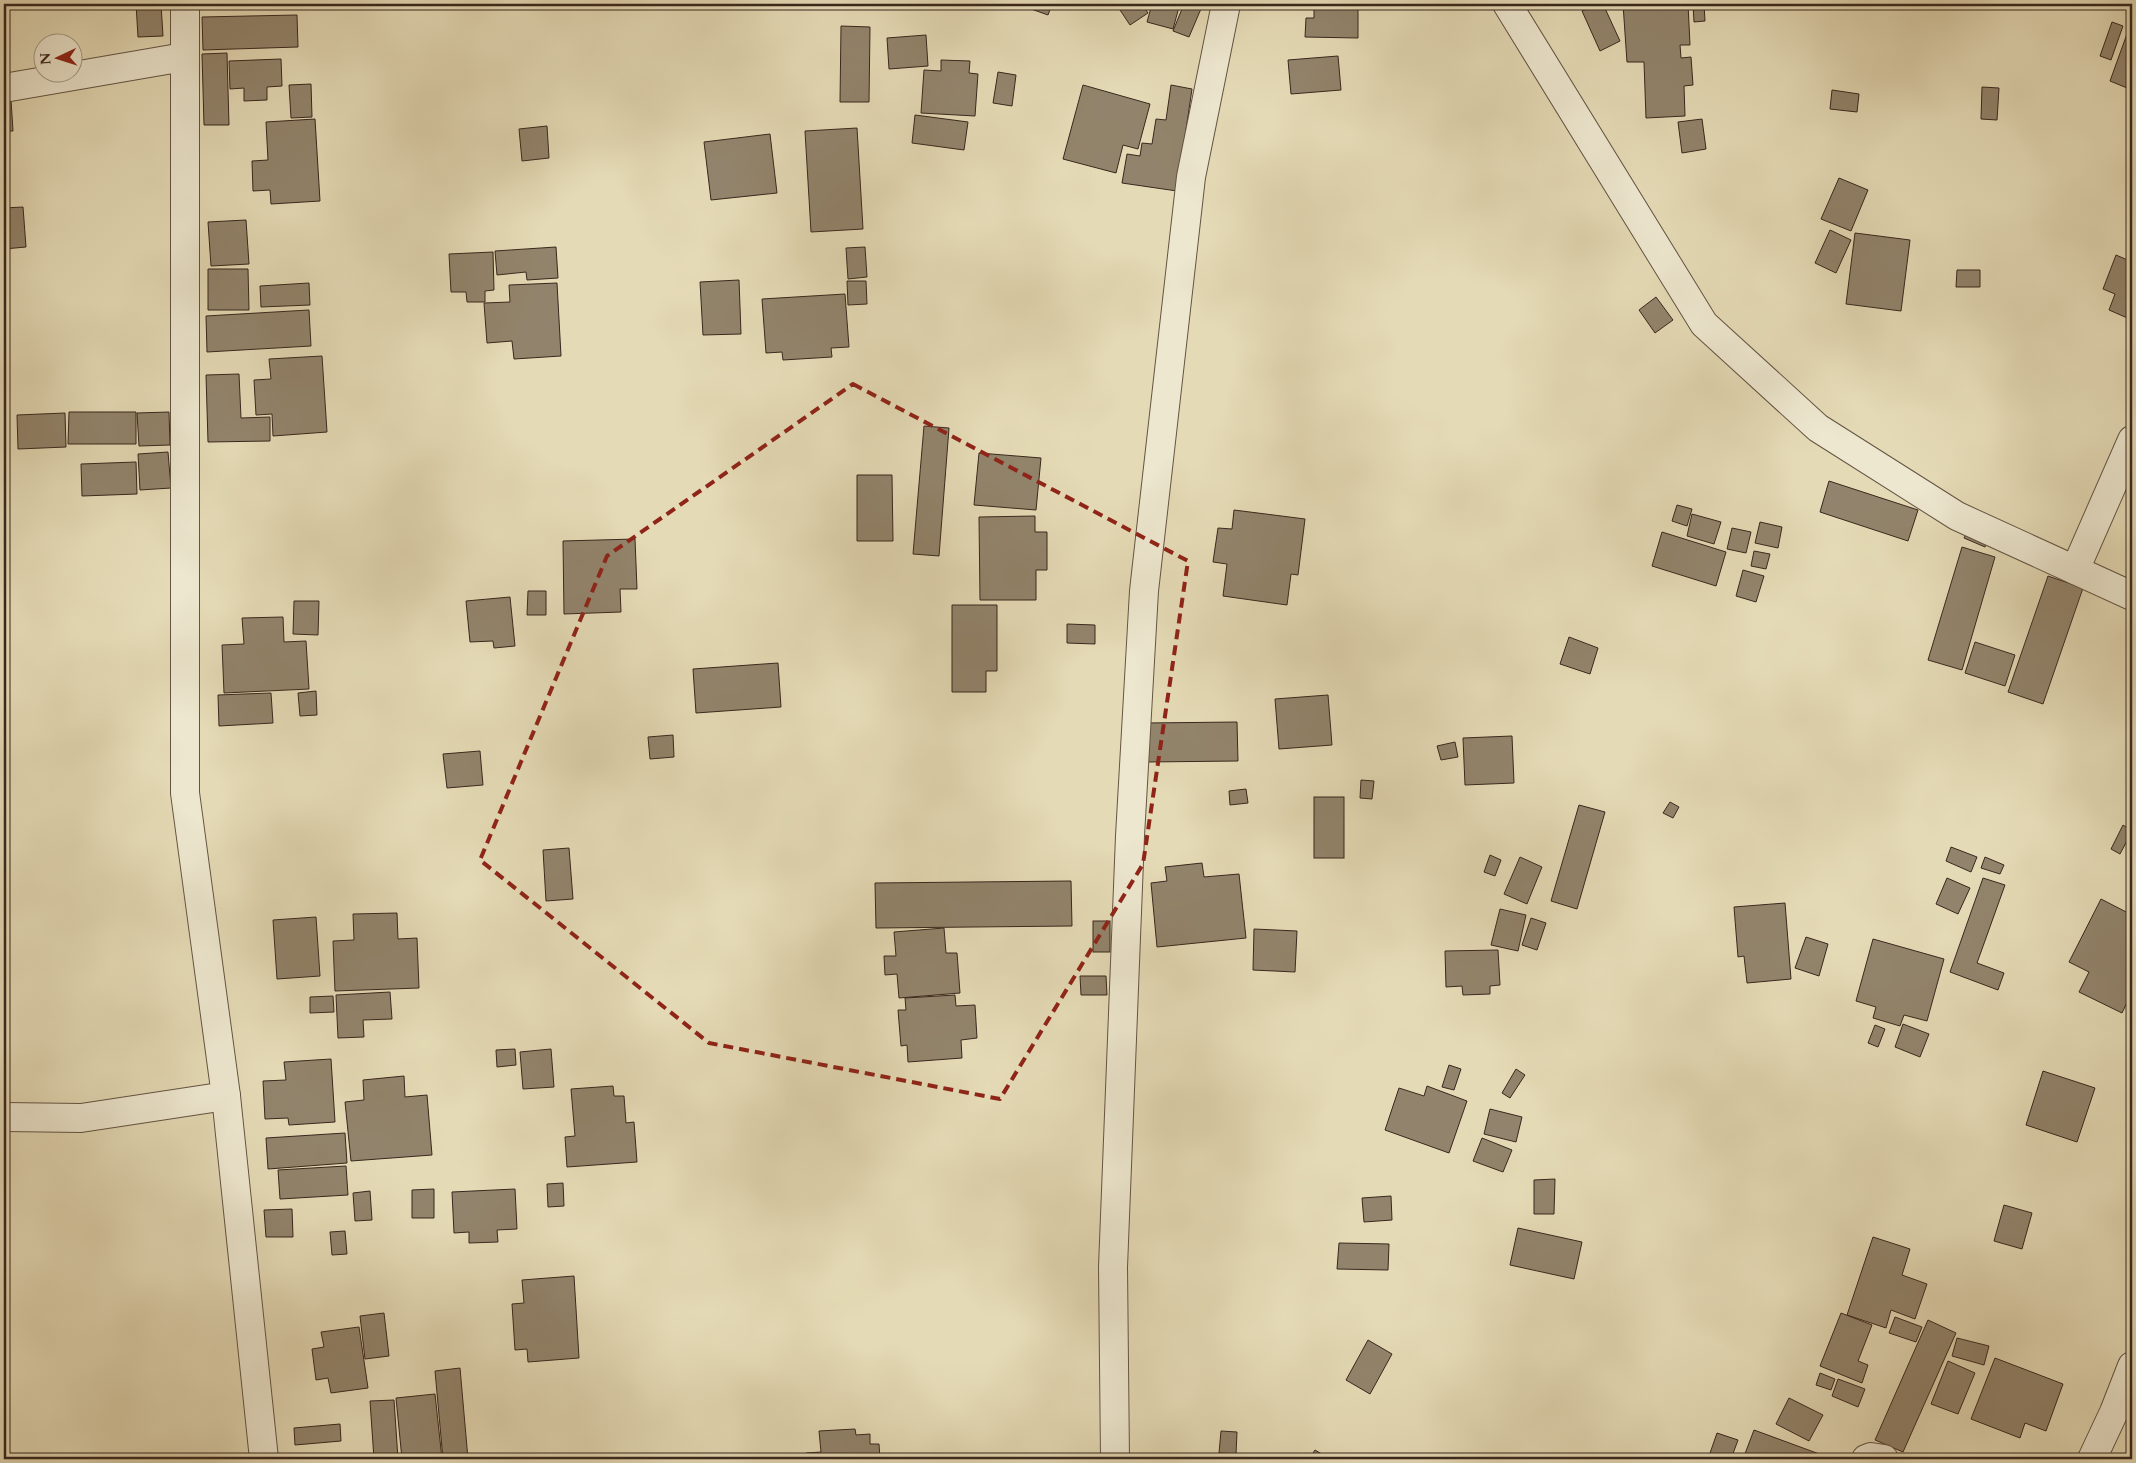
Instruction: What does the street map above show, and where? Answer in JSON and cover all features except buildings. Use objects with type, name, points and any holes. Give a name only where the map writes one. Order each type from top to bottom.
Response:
[{"type":"street","points":[[185,4],[185,793],[226,1096],[264,1459]]},
{"type":"street","points":[[1115,1459],[1113,1266],[1130,836],[1144,591],[1191,176],[1226,4]]},
{"type":"street","points":[[1507,4],[1704,324],[1818,428],[1957,516],[2132,596]]},
{"type":"street","points":[[4,88],[184,57]]},
{"type":"street","points":[[2075,570],[2132,440]]},
{"type":"street","points":[[4,1118],[81,1118],[226,1096]]},
{"type":"street","points":[[2092,1459],[2114,1412],[2132,1366]]},
{"type":"street","points":[[1866,1459],[1871,1457],[1884,1459]]},
{"type":"highlighted area","points":[[853,384],[1188,561],[1143,864],[1000,1099],[709,1043],[480,860],[607,556]]}]
